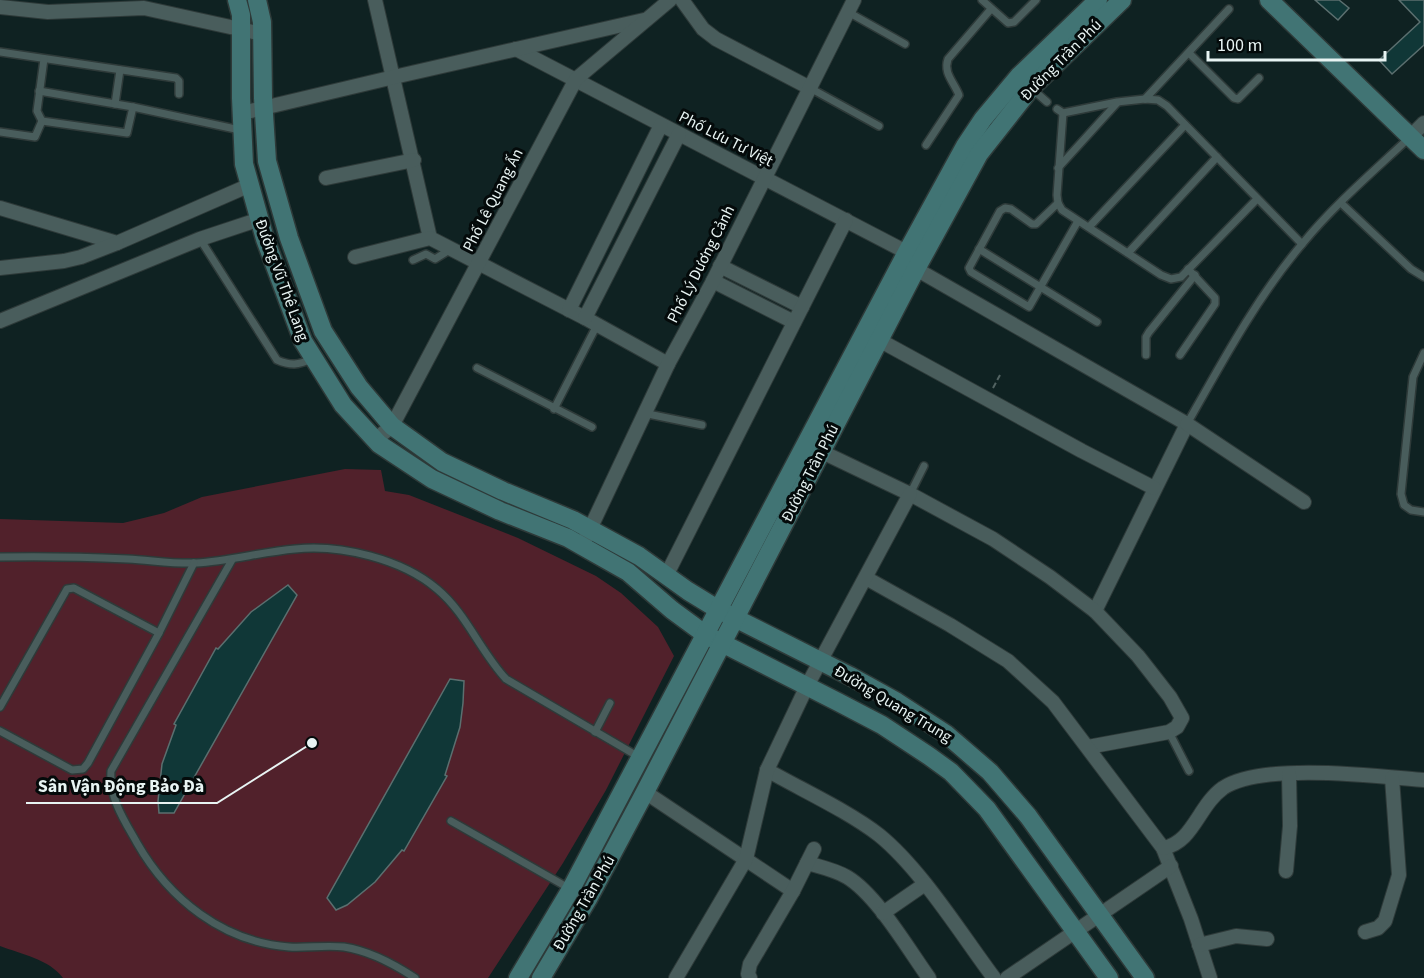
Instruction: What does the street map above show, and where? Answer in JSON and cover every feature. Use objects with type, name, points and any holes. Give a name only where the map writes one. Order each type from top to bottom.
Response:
[{"type":"main road","name":"Đường Vũ Thê Lang","points":[[237,0],[241,15],[244,164],[265,239],[303,341],[343,405],[375,440],[432,479],[500,511],[568,538],[586,537],[672,610],[706,635]]},
{"type":"main road","name":"Đường Vũ Thê Lang","points":[[257,0],[262,22],[267,160],[289,238],[323,331],[359,387],[392,426],[442,462],[586,537],[639,556],[719,610]]},
{"type":"main road","name":"Đường Trần Phú","points":[[518,978],[571,889],[719,610],[914,260],[1025,82],[1098,0]]},
{"type":"main road","name":"Đường Trần Phú","points":[[1025,82],[1122,0]]},
{"type":"main road","points":[[1269,0],[1424,150]]},
{"type":"main road","name":"Đường Trần Phú","points":[[541,978],[588,899],[723,644],[820,451],[879,340],[914,260]]},
{"type":"main road","name":"Đường Quang Trung","points":[[719,610],[820,661],[924,718],[970,753],[990,772],[1028,816],[1145,978]]},
{"type":"main road","name":"Đường Quang Trung","points":[[706,635],[908,741],[951,772],[987,809],[1109,978]]},
{"type":"street","points":[[375,0],[414,160],[430,238]]},
{"type":"street","name":"Phố Lê Quang Ấn","points":[[375,440],[392,426],[576,79],[670,0]]},
{"type":"street","points":[[682,0],[703,29],[716,39],[810,87]]},
{"type":"street","points":[[0,7],[48,12],[143,4],[262,34]]},
{"type":"street","name":"Phố Lý Dương Cảnh","points":[[586,537],[643,413],[720,266],[851,4]]},
{"type":"street","points":[[242,122],[264,108],[394,76],[646,20]]},
{"type":"street","name":"Phố Lưu Tư Việt","points":[[516,49],[846,220],[1187,424],[1304,502]]},
{"type":"street","points":[[1410,137],[1424,123]]},
{"type":"street","points":[[569,310],[661,125]]},
{"type":"street","points":[[591,321],[679,134]]},
{"type":"street","points":[[326,178],[414,160]]},
{"type":"street","points":[[0,268],[64,261],[89,254],[250,184]]},
{"type":"street","points":[[0,208],[117,243]]},
{"type":"street","points":[[0,321],[200,239],[260,219]]},
{"type":"street","points":[[666,576],[846,220]]},
{"type":"street","points":[[355,257],[430,238],[591,321],[668,364]]},
{"type":"street","points":[[720,266],[802,307]]},
{"type":"street","points":[[712,281],[794,322]]},
{"type":"street","points":[[879,340],[1154,488]]},
{"type":"street","points":[[1095,610],[1187,424]]},
{"type":"street","points":[[820,451],[993,539],[1095,610],[1138,656],[1178,708],[1182,717],[1177,727],[1169,732],[1088,747]]},
{"type":"street","points":[[676,978],[746,859],[767,770],[820,661],[910,495]]},
{"type":"street","points":[[866,578],[950,625],[1008,661],[1053,702],[1163,848],[1210,978]]},
{"type":"street","points":[[767,770],[878,834],[925,884],[994,978]]},
{"type":"street","points":[[1163,848],[1174,846],[1183,839],[1204,806],[1224,788],[1248,777],[1322,772],[1424,780]]},
{"type":"street","points":[[1286,871],[1290,826],[1289,774]]},
{"type":"street","points":[[1365,932],[1378,928],[1385,921],[1399,875],[1392,778]]},
{"type":"street","points":[[645,792],[793,891]]},
{"type":"street","points":[[750,978],[750,964],[793,891],[814,849]]},
{"type":"street","points":[[807,863],[838,873],[857,884],[883,913],[929,978]]},
{"type":"street","points":[[1007,978],[1171,866]]},
{"type":"street","points":[[883,913],[925,884]]},
{"type":"street","points":[[1199,945],[1236,936],[1267,939]]},
{"type":"lane","points":[[982,0],[1008,23],[1014,22],[1036,0]]},
{"type":"lane","points":[[851,4],[905,44]]},
{"type":"lane","points":[[926,145],[959,95],[945,67],[948,59],[992,9]]},
{"type":"lane","points":[[1145,99],[1228,9]]},
{"type":"lane","points":[[0,52],[176,78],[179,81],[179,94]]},
{"type":"lane","points":[[1189,53],[1234,98],[1238,99],[1259,78]]},
{"type":"lane","points":[[42,121],[37,111],[44,59]]},
{"type":"lane","points":[[115,104],[120,70]]},
{"type":"lane","points":[[1025,82],[1047,102]]},
{"type":"lane","points":[[810,87],[879,126]]},
{"type":"lane","points":[[39,91],[242,122]]},
{"type":"lane","points":[[1257,199],[1181,277],[1171,279],[1161,275],[1062,210],[1058,203],[1060,111],[1118,102],[1158,100],[1185,125],[1302,244]]},
{"type":"lane","points":[[1058,168],[1118,102]]},
{"type":"lane","points":[[42,121],[127,133],[133,107]]},
{"type":"lane","points":[[0,132],[35,137],[42,121]]},
{"type":"lane","points":[[1089,227],[1185,125]]},
{"type":"lane","points":[[1187,424],[1252,314],[1302,244],[1410,137]]},
{"type":"lane","points":[[1128,253],[1216,157]]},
{"type":"lane","points":[[1058,203],[1036,224],[1032,224],[1011,209],[1005,208],[1000,211],[969,268],[971,272],[1029,308],[1078,221]]},
{"type":"lane","points":[[1341,203],[1411,269],[1424,277]]},
{"type":"lane","points":[[200,239],[277,360],[288,365],[299,364],[314,358]]},
{"type":"lane","points":[[413,260],[426,254],[435,259],[451,249]]},
{"type":"lane","points":[[979,249],[1097,322]]},
{"type":"lane","points":[[1180,355],[1215,304],[1215,298],[1188,268]]},
{"type":"lane","points":[[1146,355],[1146,337],[1149,332],[1195,276]]},
{"type":"lane","points":[[554,409],[591,321]]},
{"type":"lane","points":[[1424,353],[1413,377],[1401,494],[1404,505],[1411,510],[1424,512]]},
{"type":"lane","points":[[477,368],[591,427]]},
{"type":"lane","points":[[643,413],[702,425]]},
{"type":"lane","points":[[910,495],[924,466]]},
{"type":"lane","points":[[0,557],[84,557],[194,563],[232,560],[296,549],[335,549],[373,557],[409,571],[437,589],[458,612],[495,668],[506,679],[641,758]]},
{"type":"lane","points":[[232,560],[111,771],[110,785],[115,802],[148,862],[165,883],[185,904],[226,930],[245,938],[288,947],[344,947],[360,951],[395,964],[415,978]]},
{"type":"lane","points":[[0,731],[72,770],[82,769],[159,633],[194,563]]},
{"type":"lane","points":[[0,707],[67,589],[74,588],[159,633]]},
{"type":"lane","points":[[595,732],[610,703]]},
{"type":"lane","points":[[1169,732],[1189,771]]},
{"type":"lane","points":[[451,821],[588,899]]},
{"type":"path","points":[[987,398],[1000,375]]},
{"type":"shaded area","points":[[345,469],[381,470],[385,491],[409,495],[518,538],[596,576],[621,593],[658,627],[674,656],[606,790],[563,863],[488,978],[63,978],[50,966],[0,946],[0,519],[123,523],[164,513],[202,497]]},
{"type":"building","points":[[1315,0],[1339,0],[1349,8],[1338,20]]},
{"type":"building","points":[[1399,0],[1424,0],[1424,45],[1392,74],[1379,60],[1420,22]]},
{"type":"building","points":[[288,585],[297,595],[174,813],[159,813],[162,764],[176,725],[174,724],[216,648],[218,649],[251,612]]},
{"type":"building","points":[[450,679],[464,681],[460,727],[445,775],[447,776],[404,851],[402,850],[375,882],[347,905],[336,910],[327,898]]},
{"type":"place","name":"Sân Vận Động Bảo Đà","points":[[312,743]]}]
